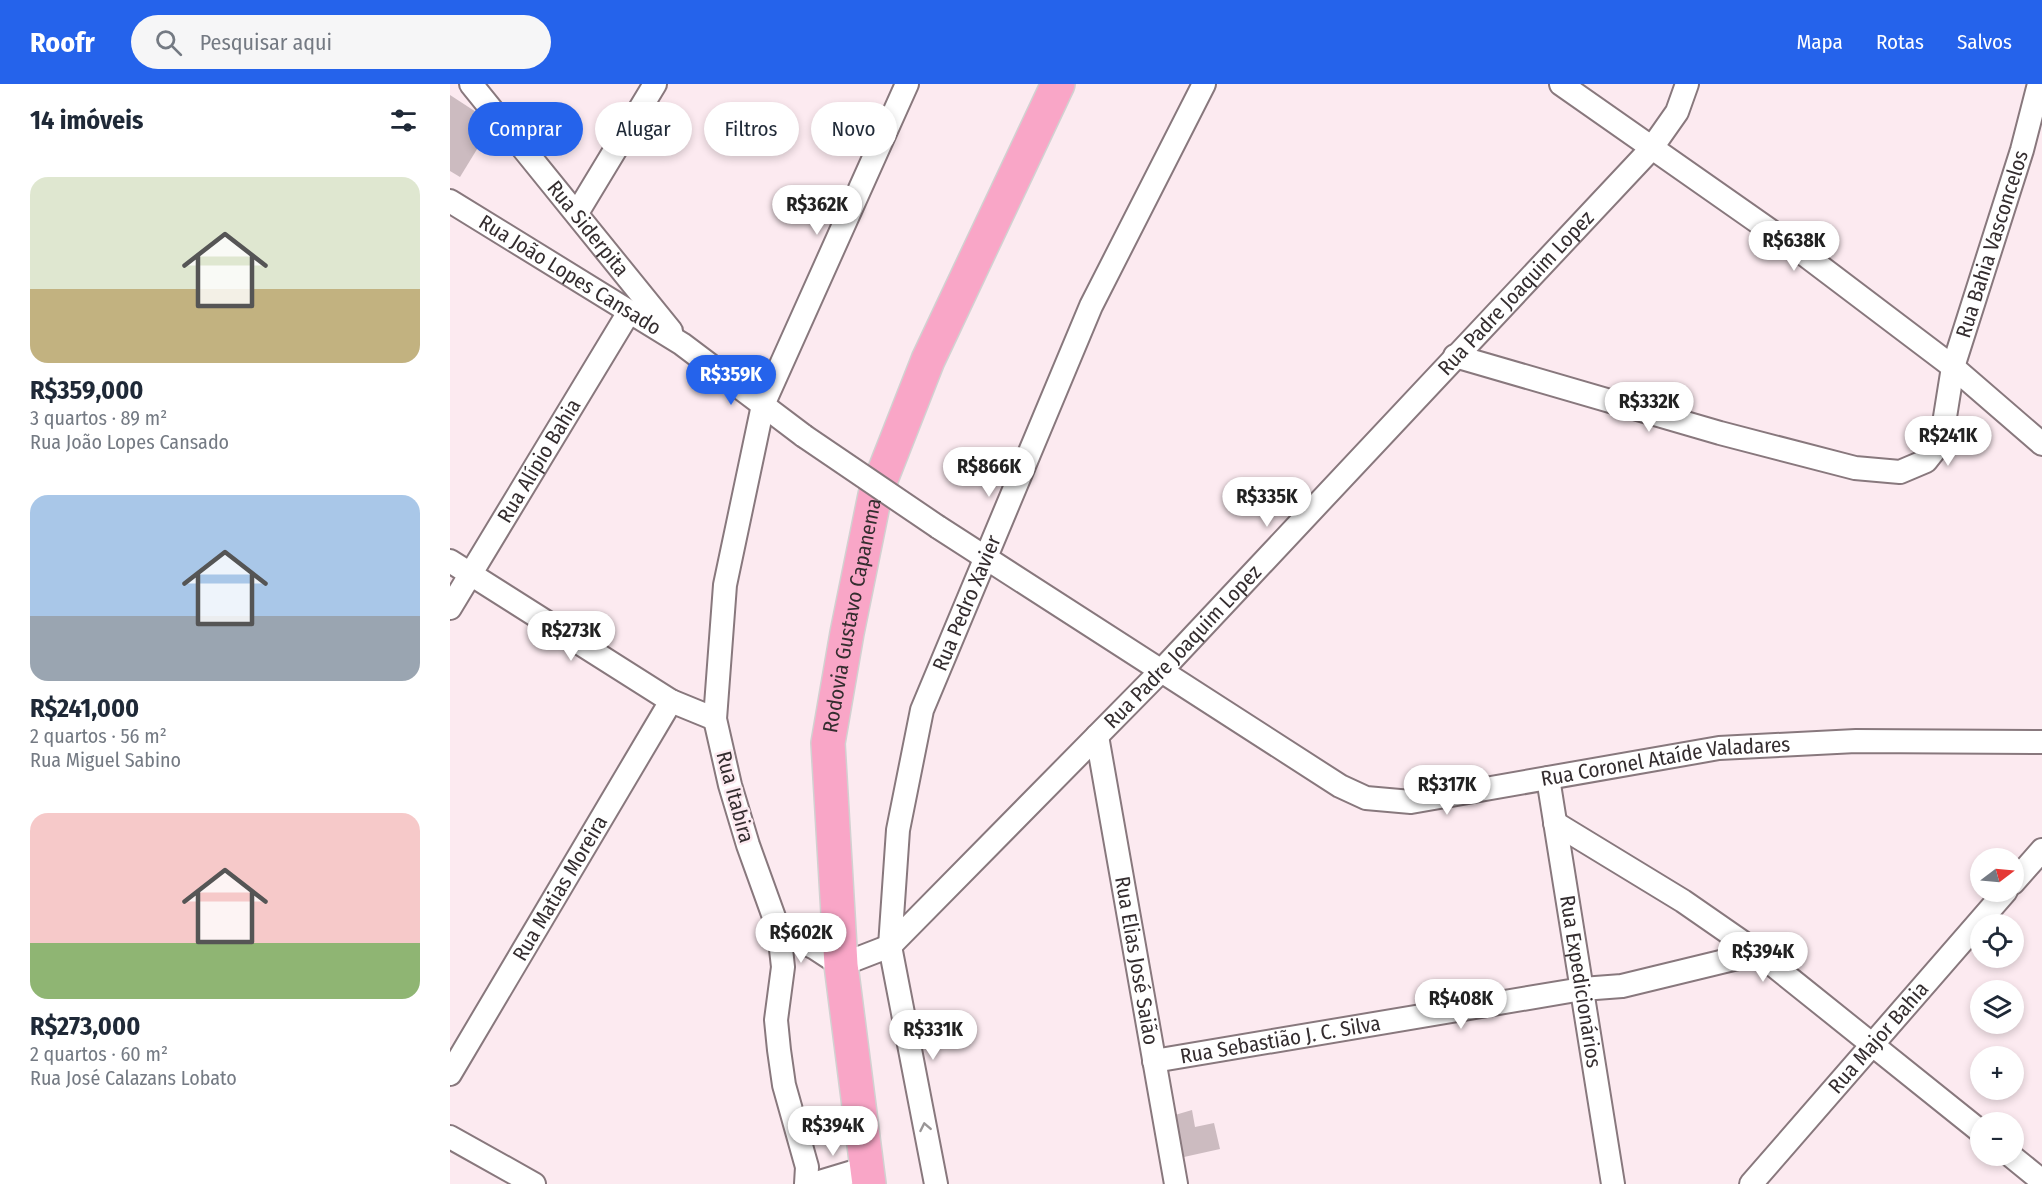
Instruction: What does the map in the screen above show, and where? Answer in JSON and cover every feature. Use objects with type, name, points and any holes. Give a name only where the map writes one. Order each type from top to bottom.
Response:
[{"type":"main road","name":"Rodovia Gustavo Capanema","points":[[867,1176],[841,965],[828,743],[847,633],[875,495],[928,360],[1058,84]]},
{"type":"street","name":"Rua Siderpita","points":[[471,84],[682,344]]},
{"type":"street","points":[[577,213],[655,84]]},
{"type":"street","name":"Rua Itabira","points":[[806,1184],[807,1167],[784,1085],[779,1050],[776,1020],[783,967],[780,931],[748,845],[715,719],[725,585],[764,405],[907,84]]},
{"type":"street","name":"Rua Pedro Xavier","points":[[936,1184],[890,946],[898,830],[922,710],[1091,306],[1204,84]]},
{"type":"street","points":[[1561,84],[1805,255],[1953,367],[2042,444]]},
{"type":"street","name":"Rua Padre Joaquim Lopez","points":[[841,965],[890,946],[1161,671],[1651,149],[1677,112],[1687,84]]},
{"type":"street","name":"Rua Bahia Vasconcelos","points":[[1455,356],[1731,436],[1855,468],[1900,472],[1926,461],[1941,442],[1953,367],[2022,150],[2039,84]]},
{"type":"street","name":"Rua João Lopes Cansado","points":[[452,207],[682,344],[804,436],[938,527]]},
{"type":"street","name":"Rua Alípio Bahia","points":[[450,608],[629,312]]},
{"type":"street","name":"Rua Coronel Ataíde Valadares","points":[[938,527],[1340,786],[1366,798],[1411,802],[1719,748],[1856,741],[2042,742]]},
{"type":"street","points":[[450,561],[670,701],[715,719]]},
{"type":"street","name":"Rua Matias Moreira","points":[[450,1074],[670,701]]},
{"type":"street","name":"Rua Elias José Saião","points":[[1097,736],[1176,1184]]},
{"type":"street","name":"Rua Expedicionários","points":[[1548,778],[1613,1184]]},
{"type":"street","points":[[1556,823],[1683,901],[1758,953],[1970,1123]]},
{"type":"street","points":[[2024,870],[2042,850]]},
{"type":"street","name":"Rua Major Bahia","points":[[1751,1184],[1996,902]]},
{"type":"street","points":[[780,931],[815,948],[841,965]]},
{"type":"street","name":"Rua Sebastião J. C. Silva","points":[[1154,1060],[1582,989],[1622,986],[1758,953]]},
{"type":"street","points":[[450,1137],[534,1184]]},
{"type":"street","points":[[2024,1166],[2042,1181]]},
{"type":"street","points":[[813,1184],[867,1176]]},
{"type":"building","points":[[450,95],[468,107],[468,156],[473,156],[460,177],[450,171]]},
{"type":"building","points":[[1192,1110],[1195,1127],[1214,1123],[1220,1149],[1184,1157],[1175,1115]]}]
